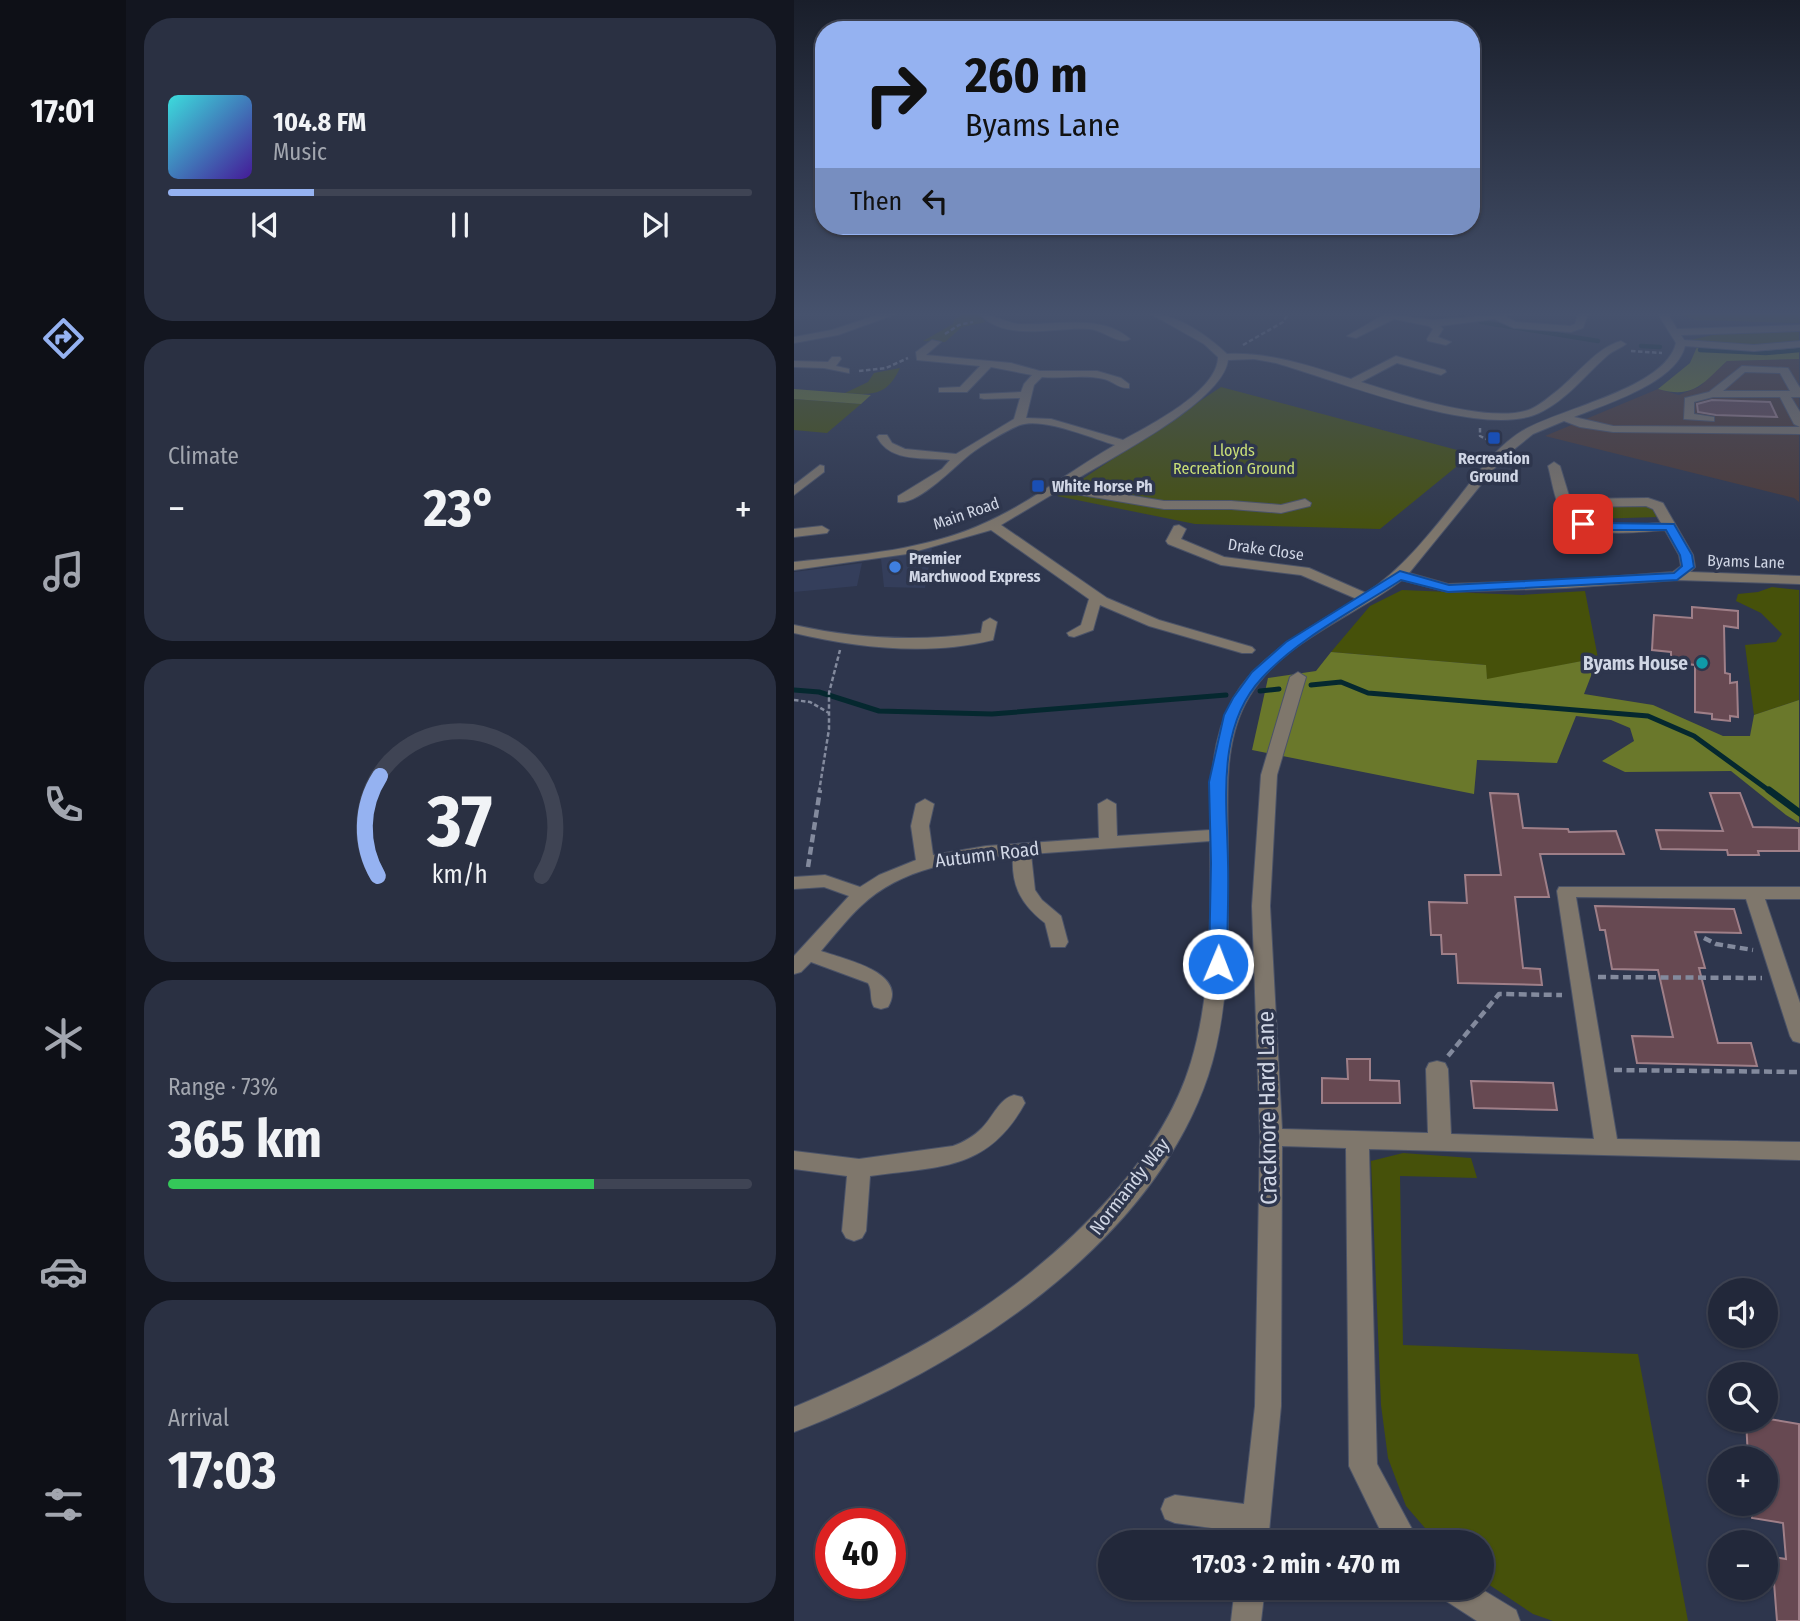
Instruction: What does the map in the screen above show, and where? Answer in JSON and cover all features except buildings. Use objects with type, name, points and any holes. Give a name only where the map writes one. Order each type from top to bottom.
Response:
[{"type":"street","points":[[943,390],[963,390]]},
{"type":"street","points":[[1019,421],[1027,390]]},
{"type":"street","name":"Main Road","points":[[794,566],[872,555],[941,541],[992,525],[1193,401],[1204,390]]},
{"type":"street","points":[[1381,390],[1486,418],[1512,418],[1532,413],[1564,390]]},
{"type":"street","name":"Normandy Way","points":[[794,1420],[878,1383],[1001,1313],[1035,1287],[1081,1245],[1147,1169],[1182,1113],[1208,1039],[1218,964],[1219,765],[1226,729],[1240,698],[1257,675],[1280,653],[1400,575],[1506,447],[1529,432],[1573,411],[1629,390]]},
{"type":"street","points":[[1713,394],[1718,390]]},
{"type":"street","points":[[1795,390],[1797,394],[1785,396],[1713,394],[1691,398],[1688,417],[1799,425]]},
{"type":"street","points":[[984,396],[1025,395]]},
{"type":"street","points":[[1785,396],[1799,425]]},
{"type":"street","points":[[1564,417],[1580,424],[1613,429],[1799,425]]},
{"type":"street","points":[[902,499],[946,472],[957,458],[1019,421],[1060,424],[1124,444]]},
{"type":"street","points":[[883,436],[883,442],[888,446],[907,455],[946,455],[957,458]]},
{"type":"street","points":[[1554,466],[1566,503],[1574,519],[1583,524],[1599,527],[1670,526]]},
{"type":"street","points":[[794,491],[820,469]]},
{"type":"street","points":[[1054,487],[1164,505],[1231,505],[1281,509],[1306,503]]},
{"type":"street","points":[[1566,503],[1648,502],[1658,506],[1686,555],[1688,567],[1677,576]]},
{"type":"street","points":[[992,525],[1097,598],[1154,622],[1247,650]]},
{"type":"street","name":"Drake Close","points":[[1179,529],[1173,541],[1201,555],[1230,562],[1304,571],[1367,598]]},
{"type":"street","points":[[794,533],[822,530]]},
{"type":"street","name":"Byams Lane","points":[[1400,575],[1448,589],[1677,576],[1800,580]]},
{"type":"street","points":[[1074,633],[1088,626],[1093,603],[1097,598]]},
{"type":"street","points":[[794,629],[844,639],[904,644],[956,642],[988,637],[990,622]]},
{"type":"street","name":"Cracknore Hard Lane","points":[[1255,1530],[1268,1406],[1271,1137],[1262,893],[1269,775],[1298,677]]},
{"type":"street","points":[[925,804],[919,826],[925,862]]},
{"type":"street","points":[[1107,804],[1108,842]]},
{"type":"street","name":"Autumn Road","points":[[801,960],[862,894],[881,881],[925,862],[961,854],[1218,835]]},
{"type":"street","points":[[1022,849],[1020,878],[1024,892],[1038,909],[1054,920],[1058,942]]},
{"type":"street","points":[[799,882],[825,881],[862,894]]},
{"type":"street","points":[[1607,1148],[1566,891],[1800,893]]},
{"type":"street","points":[[1754,893],[1773,952],[1788,984],[1800,1036]]},
{"type":"street","points":[[801,960],[875,978],[881,989],[881,1002]]},
{"type":"street","points":[[1437,1069],[1440,1143]]},
{"type":"street","points":[[794,1160],[859,1168],[956,1155],[974,1147],[990,1134],[1014,1103]]},
{"type":"street","points":[[1271,1137],[1607,1148],[1800,1150]]},
{"type":"street","points":[[1357,1140],[1363,1466],[1395,1530]]},
{"type":"street","points":[[854,1231],[859,1168]]},
{"type":"street","points":[[1175,1509],[1251,1530]]},
{"type":"street","points":[[1246,1621],[1248,1600]]},
{"type":"street","points":[[1471,1600],[1505,1621]]},
{"type":"path","points":[[1486,418],[1480,428],[1481,436],[1506,447]]},
{"type":"path","points":[[799,882],[810,863],[829,713],[830,682],[844,639]]},
{"type":"path","points":[[794,700],[810,702],[829,713]]},
{"type":"path","points":[[1704,938],[1733,948],[1773,952]]},
{"type":"path","points":[[1437,1069],[1499,994],[1580,986],[1788,984]]},
{"type":"path","points":[[1594,1069],[1800,1072]]},
{"type":"shaded area","points":[[1656,390],[1679,395],[1692,390],[1799,390],[1799,502],[1794,498],[1545,436]]},
{"type":"shaded area","points":[[932,548],[925,588],[884,587],[881,559]]},
{"type":"shaded area","points":[[862,563],[857,586],[794,592],[794,572]]},
{"type":"green space","points":[[794,390],[871,395],[861,404],[794,399]]},
{"type":"green space","points":[[852,390],[883,390],[864,394],[845,393]]},
{"type":"green space","name":"Lloyds Recreation Ground","points":[[1217,390],[1231,390],[1472,454],[1380,529],[1195,524],[1057,496]]},
{"type":"green space","points":[[1661,390],[1692,390],[1680,392]]},
{"type":"green space","points":[[794,399],[861,404],[827,433],[794,430]]},
{"type":"green space","points":[[1649,506],[1659,517],[1590,519],[1581,507]]},
{"type":"green space","points":[[1772,587],[1799,590],[1799,700],[1754,715],[1745,645],[1776,642],[1782,634],[1761,613],[1736,601],[1738,594]]},
{"type":"green space","points":[[1402,590],[1522,595],[1585,591],[1598,658],[1487,680],[1485,665],[1331,652],[1370,606]]},
{"type":"green space","points":[[1331,652],[1486,665],[1487,679],[1598,658],[1584,694],[1653,705],[1723,736],[1750,736],[1754,715],[1799,700],[1799,823],[1731,771],[1625,772],[1602,761],[1634,741],[1630,728],[1611,720],[1576,716],[1557,763],[1477,760],[1474,794],[1252,750],[1268,678],[1316,671]]},
{"type":"green space","points":[[1403,1153],[1471,1158],[1477,1178],[1400,1176],[1403,1345],[1638,1354],[1688,1621],[1553,1621],[1533,1614],[1494,1588],[1494,1530],[1427,1530],[1406,1506],[1388,1458],[1381,1405],[1371,1161]]},
{"type":"waterway","points":[[1311,685],[1341,682],[1368,693],[1648,716],[1694,736],[1771,792]]},
{"type":"waterway","points":[[1260,691],[1279,689]]},
{"type":"waterway","points":[[794,690],[819,692],[879,711],[992,714],[1226,695]]},
{"type":"waterway","points":[[1769,790],[1800,813]]},
{"type":"place","name":"Recreation Ground","points":[[1494,438]]},
{"type":"place","name":"White Horse Ph","points":[[1038,486]]},
{"type":"place","name":"Premier Marchwood Express","points":[[895,567]]},
{"type":"place","name":"Byams House","points":[[1702,663]]},
{"type":"route","points":[[1218,964],[1219,765],[1226,729],[1240,698],[1257,675],[1291,645],[1400,575],[1448,589],[1677,576],[1688,567],[1686,555],[1670,526],[1599,527],[1583,524]]}]
